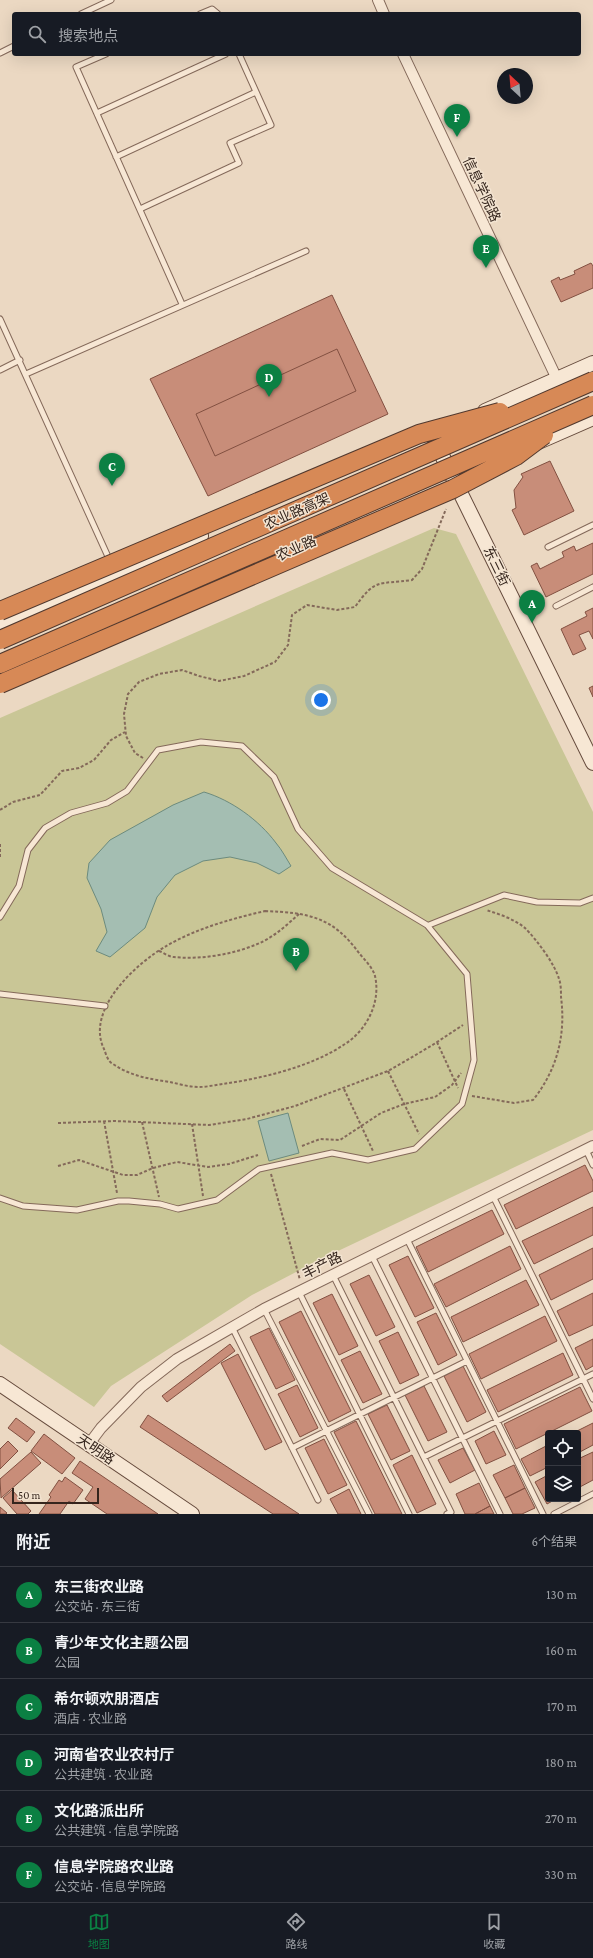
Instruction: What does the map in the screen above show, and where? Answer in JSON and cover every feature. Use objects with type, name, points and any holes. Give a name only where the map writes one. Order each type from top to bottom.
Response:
[{"type":"highway","name":"农业路高架","points":[[0,640],[593,381]]},
{"type":"highway","points":[[0,611],[419,434],[546,402]]},
{"type":"highway","name":"农业路高架","points":[[0,664],[593,405]]},
{"type":"highway","points":[[0,684],[453,489],[516,456],[570,415]]},
{"type":"street","points":[[378,0],[383,12]]},
{"type":"street","name":"信息学院路","points":[[404,56],[557,379]]},
{"type":"street","points":[[0,622],[593,363]]},
{"type":"street","name":"农业路","points":[[0,677],[457,485],[593,418]]},
{"type":"street","name":"东三街","points":[[432,434],[591,755]]},
{"type":"street","name":"丰产路","points":[[89,1444],[101,1428],[141,1387],[177,1359],[264,1309],[589,1148]]},
{"type":"street","name":"天明路","points":[[0,1384],[192,1514]]},
{"type":"lane","points":[[85,12],[110,0]]},
{"type":"lane","points":[[205,12],[212,9],[216,12]]},
{"type":"lane","points":[[0,53],[12,47]]},
{"type":"lane","points":[[101,56],[76,67],[182,304]]},
{"type":"lane","points":[[97,113],[222,56]]},
{"type":"lane","points":[[140,209],[239,163],[230,142],[271,125],[240,56]]},
{"type":"lane","points":[[116,157],[256,92]]},
{"type":"lane","points":[[26,374],[182,304],[306,251]]},
{"type":"lane","points":[[0,319],[20,360],[115,573]]},
{"type":"lane","points":[[0,370],[20,360]]},
{"type":"lane","points":[[548,547],[593,525]]},
{"type":"lane","points":[[556,606],[593,587]]},
{"type":"lane","points":[[0,917],[19,886],[28,850],[45,828],[71,813],[107,804],[127,791],[158,750],[202,742],[242,746],[274,777],[298,829],[332,868],[427,925],[467,974],[474,1060],[462,1104],[414,1149],[368,1160],[332,1153],[260,1169],[217,1200],[178,1209],[160,1204],[118,1201],[77,1210],[23,1206],[0,1198]]},
{"type":"lane","points":[[429,925],[504,895],[544,902],[580,903],[593,898]]},
{"type":"lane","points":[[0,994],[105,1006]]},
{"type":"lane","points":[[589,1148],[593,1165]]},
{"type":"lane","points":[[493,1196],[593,1399]]},
{"type":"lane","points":[[407,1239],[543,1514]]},
{"type":"lane","points":[[372,1256],[500,1514]]},
{"type":"lane","points":[[333,1275],[451,1512],[447,1514]]},
{"type":"lane","points":[[301,1291],[409,1514]]},
{"type":"lane","points":[[264,1309],[369,1514]]},
{"type":"lane","points":[[232,1327],[318,1500]]},
{"type":"lane","points":[[292,1448],[467,1361]]},
{"type":"lane","points":[[424,1457],[593,1374]]},
{"type":"lane","points":[[554,1514],[593,1494]]},
{"type":"path","points":[[149,762],[135,753],[125,732],[124,714],[128,694],[139,682],[159,674],[182,670],[220,681],[244,676],[275,662],[288,645],[292,615],[307,604],[337,610],[355,607],[365,593],[377,583],[412,580],[422,569],[443,513],[457,485]]},
{"type":"path","points":[[0,810],[13,802],[40,795],[62,771],[79,768],[94,760],[110,740],[125,732]]},
{"type":"path","points":[[0,844],[0,858]]},
{"type":"path","points":[[437,1042],[464,1097],[514,1103],[534,1100],[552,1071],[562,1039],[563,1010],[559,978],[546,954],[524,928],[504,915],[473,907]]},
{"type":"path","points":[[265,911],[300,914],[328,922],[353,944],[375,974],[376,996],[368,1021],[346,1044],[306,1064],[258,1079],[199,1087],[138,1077],[111,1064],[102,1045],[99,1026],[105,1006],[122,983],[159,951],[201,930],[228,919],[265,911]]},
{"type":"path","points":[[159,951],[172,957],[203,957],[232,953],[262,942],[300,914]]},
{"type":"path","points":[[58,1123],[104,1121],[209,1124],[247,1119],[295,1106],[344,1089],[388,1071],[471,1020]]},
{"type":"path","points":[[302,1146],[320,1139],[340,1140],[381,1113],[404,1104],[435,1097],[455,1081],[473,1054]]},
{"type":"path","points":[[388,1071],[422,1141]]},
{"type":"path","points":[[344,1089],[376,1158]]},
{"type":"path","points":[[104,1121],[118,1201]]},
{"type":"path","points":[[142,1122],[160,1204]]},
{"type":"path","points":[[192,1124],[204,1203]]},
{"type":"path","points":[[58,1166],[79,1160],[122,1175],[137,1175],[153,1168],[176,1162],[208,1167],[229,1164],[258,1154]]},
{"type":"path","points":[[269,1167],[301,1291]]},
{"type":"shaded area","points":[[434,528],[456,534],[593,812],[593,1130],[319,1260],[252,1295],[111,1386],[94,1407],[0,1344],[0,718]]},
{"type":"shaded area","points":[[204,792],[224,800],[253,819],[278,846],[291,866],[279,874],[257,863],[230,857],[203,861],[175,875],[157,897],[145,928],[110,957],[96,951],[107,932],[101,909],[87,878],[89,863],[110,840],[173,805]]},
{"type":"shaded area","points":[[288,1113],[299,1153],[269,1161],[258,1121]]},
{"type":"building","points":[[591,263],[593,266],[593,288],[561,302],[551,281],[559,277],[560,280],[575,274],[574,271]]},
{"type":"building","points":[[332,295],[388,414],[208,496],[150,379]]},
{"type":"building","points":[[337,349],[356,391],[215,456],[196,414]]},
{"type":"building","points":[[550,461],[574,511],[524,535],[512,510],[516,508],[514,490],[523,477],[521,474]]},
{"type":"building","points":[[593,543],[593,574],[546,597],[531,566],[537,563],[540,569],[564,557],[562,552],[574,546],[576,551]]},
{"type":"building","points":[[593,608],[593,639],[589,631],[579,635],[586,649],[573,655],[561,629],[587,616],[585,612]]},
{"type":"building","points":[[593,686],[593,697],[589,688]]},
{"type":"building","points":[[585,1165],[593,1181],[593,1191],[516,1229],[504,1205]]},
{"type":"building","points":[[593,1207],[593,1235],[534,1264],[522,1241]]},
{"type":"building","points":[[492,1210],[504,1234],[428,1272],[416,1247]]},
{"type":"building","points":[[510,1246],[521,1269],[446,1307],[434,1284]]},
{"type":"building","points":[[593,1248],[593,1279],[551,1300],[539,1275]]},
{"type":"building","points":[[408,1256],[434,1308],[415,1317],[389,1265]]},
{"type":"building","points":[[369,1275],[395,1327],[376,1336],[350,1284]]},
{"type":"building","points":[[526,1280],[539,1305],[463,1342],[451,1317]]},
{"type":"building","points":[[593,1293],[593,1325],[569,1336],[557,1311]]},
{"type":"building","points":[[332,1294],[358,1346],[339,1355],[313,1303]]},
{"type":"building","points":[[301,1311],[351,1411],[329,1422],[279,1322]]},
{"type":"building","points":[[436,1313],[457,1355],[438,1365],[417,1322]]},
{"type":"building","points":[[545,1316],[557,1341],[481,1379],[469,1354]]},
{"type":"building","points":[[269,1328],[295,1380],[276,1389],[250,1337]]},
{"type":"building","points":[[398,1332],[419,1375],[400,1384],[379,1341]]},
{"type":"building","points":[[593,1339],[593,1366],[586,1370],[575,1348]]},
{"type":"building","points":[[230,1344],[235,1351],[167,1402],[162,1396]]},
{"type":"building","points":[[360,1351],[382,1394],[363,1403],[341,1360]]},
{"type":"building","points":[[563,1353],[573,1375],[498,1412],[487,1390]]},
{"type":"building","points":[[238,1354],[282,1442],[265,1450],[221,1363]]},
{"type":"building","points":[[463,1366],[486,1412],[467,1422],[444,1376]]},
{"type":"building","points":[[297,1385],[318,1428],[300,1437],[278,1394]]},
{"type":"building","points":[[424,1386],[447,1432],[428,1441],[405,1395]]},
{"type":"building","points":[[580,1387],[592,1411],[554,1430],[545,1430],[545,1434],[516,1449],[504,1424]]},
{"type":"building","points":[[387,1405],[410,1451],[391,1460],[368,1414]]},
{"type":"building","points":[[148,1415],[299,1514],[273,1514],[140,1427]]},
{"type":"building","points":[[16,1418],[35,1432],[27,1442],[8,1428]]},
{"type":"building","points":[[356,1421],[402,1514],[375,1514],[334,1432]]},
{"type":"building","points":[[593,1423],[593,1445],[581,1451],[581,1430],[579,1430]]},
{"type":"building","points":[[494,1431],[506,1455],[486,1464],[475,1441]]},
{"type":"building","points":[[44,1434],[75,1458],[62,1474],[31,1451]]},
{"type":"building","points":[[324,1439],[347,1485],[328,1494],[305,1448]]},
{"type":"building","points":[[8,1441],[18,1451],[0,1469],[0,1449]]},
{"type":"building","points":[[545,1447],[545,1468],[530,1476],[521,1459]]},
{"type":"building","points":[[463,1448],[475,1470],[450,1483],[438,1460]]},
{"type":"building","points":[[31,1452],[41,1463],[1,1498],[0,1479]]},
{"type":"building","points":[[593,1452],[593,1480],[581,1486],[581,1466],[581,1458]]},
{"type":"building","points":[[412,1455],[436,1504],[417,1513],[393,1465]]},
{"type":"building","points":[[80,1461],[158,1514],[107,1514],[85,1499],[93,1487],[72,1473]]},
{"type":"building","points":[[514,1465],[525,1488],[505,1498],[493,1475]]},
{"type":"building","points":[[65,1477],[83,1490],[73,1504],[69,1501],[60,1514],[39,1514],[51,1497],[49,1495],[59,1480],[62,1482]]},
{"type":"building","points":[[545,1477],[545,1500],[535,1482]]},
{"type":"building","points":[[479,1483],[490,1506],[475,1514],[465,1514],[456,1494]]},
{"type":"building","points":[[525,1488],[535,1508],[522,1514],[513,1514],[505,1498]]},
{"type":"building","points":[[349,1489],[361,1514],[338,1514],[330,1499]]},
{"type":"building","points":[[12,1490],[31,1511],[28,1514],[17,1514],[3,1498]]},
{"type":"building","points":[[490,1506],[494,1514],[475,1514]]},
{"type":"building","points":[[0,1507],[7,1513],[6,1514],[0,1514]]},
{"type":"place","name":"信息学院路农业路","points":[[457,137]]},
{"type":"place","name":"文化路派出所","points":[[486,268]]},
{"type":"place","name":"河南省农业农村厅","points":[[269,397]]},
{"type":"place","name":"希尔顿欢朋酒店","points":[[112,486]]},
{"type":"place","name":"东三街农业路","points":[[532,623]]},
{"type":"place","name":"青少年文化主题公园","points":[[296,971]]}]
